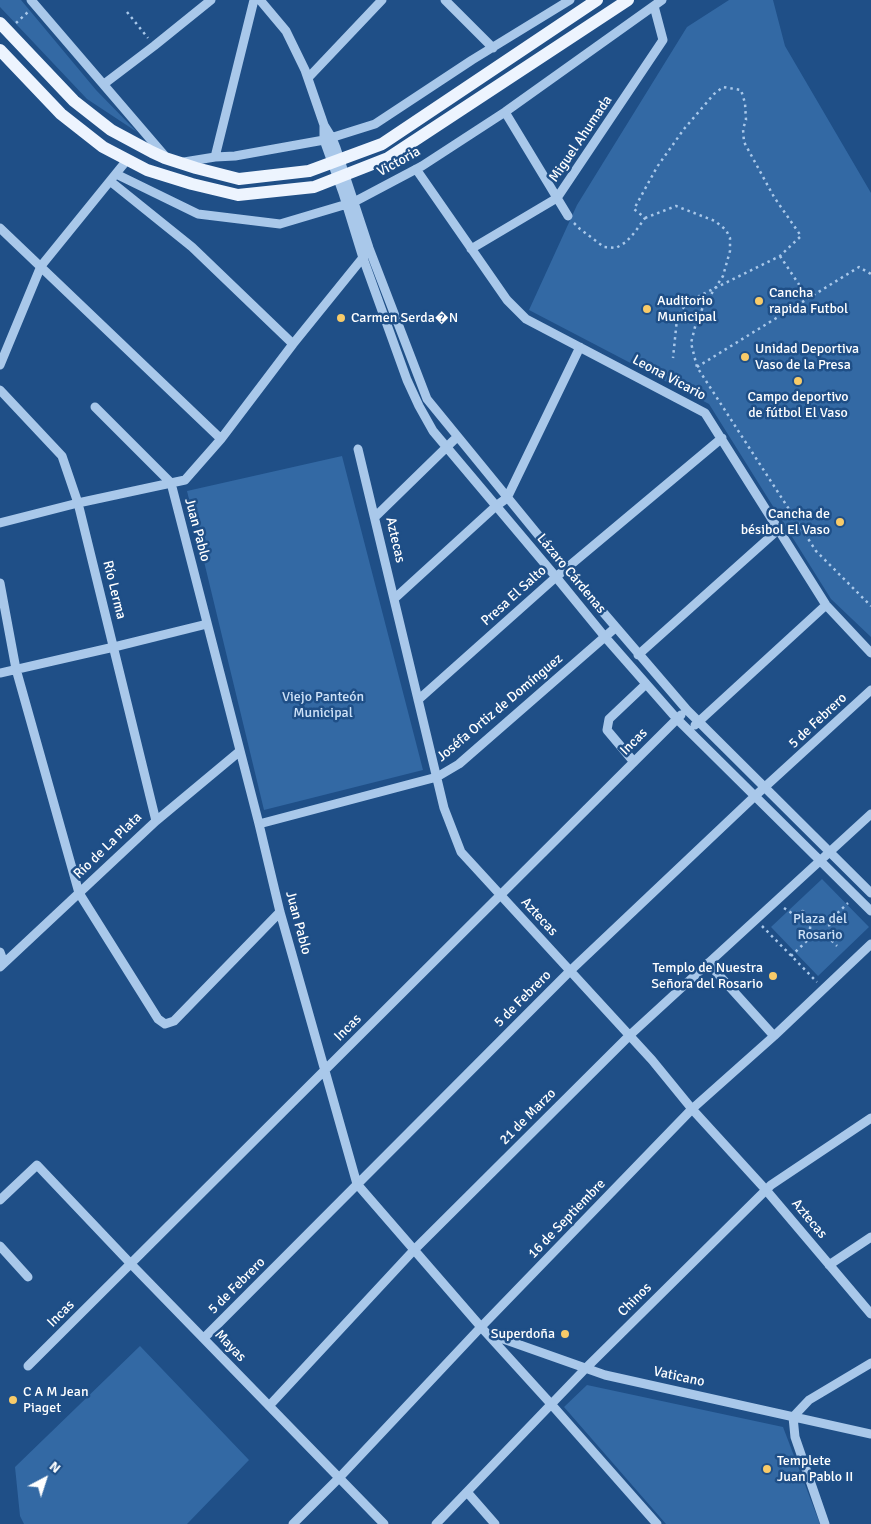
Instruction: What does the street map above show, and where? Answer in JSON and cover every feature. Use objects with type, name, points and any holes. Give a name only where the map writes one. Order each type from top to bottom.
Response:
[{"type":"main road","points":[[2,30],[74,101],[110,130],[165,158],[239,178],[309,171],[382,144],[597,0]]},
{"type":"main road","points":[[0,50],[61,114],[103,147],[147,170],[192,184],[238,195],[314,187],[388,158],[628,0]]},
{"type":"street","points":[[104,84],[212,0]]},
{"type":"street","points":[[215,157],[254,0]]},
{"type":"street","name":"Lázaro Cárdenas","points":[[260,0],[286,30],[308,78],[347,192],[363,258],[407,380],[433,431],[605,637],[677,719],[871,911]]},
{"type":"street","points":[[308,78],[382,0]]},
{"type":"street","points":[[445,0],[493,48]]},
{"type":"street","points":[[181,163],[215,157],[330,144],[375,124],[570,0]]},
{"type":"street","name":"Victoria","points":[[113,178],[198,214],[280,224],[350,203],[416,169],[505,112],[662,0]]},
{"type":"street","points":[[36,2],[165,158]]},
{"type":"street","name":"Miguel Ahumada","points":[[471,249],[557,198],[663,40],[654,6]]},
{"type":"street","points":[[505,112],[568,216]]},
{"type":"street","points":[[0,365],[41,266],[127,160]]},
{"type":"street","name":"Leona Vicario","points":[[416,169],[507,300],[526,319],[705,413],[826,605],[871,653]]},
{"type":"street","points":[[113,178],[192,247],[293,344]]},
{"type":"street","name":"Lázaro Cárdenas","points":[[350,203],[426,399],[615,628],[687,710],[871,893]]},
{"type":"street","points":[[0,228],[221,439]]},
{"type":"street","points":[[0,523],[78,503],[185,480],[221,439],[369,248]]},
{"type":"street","points":[[394,599],[507,498],[580,347]]},
{"type":"street","name":"Río Lerma","points":[[0,390],[62,456],[78,503],[156,820]]},
{"type":"street","points":[[95,407],[171,483]]},
{"type":"street","points":[[376,516],[457,437]]},
{"type":"street","name":"Presa El Salto","points":[[418,700],[556,577],[722,438]]},
{"type":"street","name":"Aztecas","points":[[358,449],[376,516],[444,808],[460,852],[630,1035],[692,1110],[766,1190],[871,1314]]},
{"type":"street","name":"Juan Pablo","points":[[171,483],[280,912],[357,1184],[413,1251],[657,1524]]},
{"type":"street","points":[[638,654],[779,529]]},
{"type":"street","points":[[0,584],[16,669],[79,893],[158,1019],[166,1024],[174,1021],[280,912]]},
{"type":"street","points":[[689,730],[826,605]]},
{"type":"street","points":[[0,673],[207,624]]},
{"type":"street","name":"Joséfa Ortiz de Domínguez","points":[[259,824],[437,777],[459,764],[615,628]]},
{"type":"street","points":[[634,762],[607,730],[609,719],[646,684]]},
{"type":"street","name":"5 de Febrero","points":[[204,1338],[570,971],[755,796],[766,788],[871,690]]},
{"type":"street","name":"Incas","points":[[28,1366],[687,710]]},
{"type":"street","name":"Río de La Plata","points":[[2,965],[156,820],[240,751]]},
{"type":"street","points":[[829,851],[871,814]]},
{"type":"street","name":"21 de Marzo","points":[[269,1406],[413,1251],[630,1035],[829,851]]},
{"type":"street","name":"16 de Septiembre","points":[[293,1524],[483,1330],[692,1110],[871,944]]},
{"type":"street","points":[[0,952],[2,965]]},
{"type":"street","points":[[708,963],[774,1036]]},
{"type":"street","name":"Chinos","points":[[436,1524],[586,1368],[771,1185],[871,1118]]},
{"type":"street","name":"Mayas","points":[[0,1200],[37,1165],[384,1524]]},
{"type":"street","points":[[830,1265],[871,1237]]},
{"type":"street","points":[[0,1246],[28,1277]]},
{"type":"street","name":"Vaticano","points":[[483,1330],[605,1375],[871,1434]]},
{"type":"street","points":[[825,1524],[795,1437],[793,1417],[810,1400],[871,1363]]},
{"type":"street","points":[[467,1492],[495,1524]]},
{"type":"path","points":[[2,30],[36,2]]},
{"type":"path","points":[[127,12],[154,46]]},
{"type":"path","points":[[645,218],[634,209],[657,166],[684,129],[722,87],[741,90],[745,103],[746,120],[743,129],[744,142],[774,197],[801,236],[780,256],[691,300],[677,319],[674,358]]},
{"type":"path","points":[[568,216],[580,229],[604,247],[616,248],[626,242],[645,218],[676,206],[716,222],[726,230],[730,238],[730,251],[723,276],[703,308],[696,323],[691,343],[698,367],[816,551],[871,606]]},
{"type":"path","points":[[780,256],[808,298]]},
{"type":"path","points":[[698,367],[859,267],[871,274]]},
{"type":"path","points":[[777,899],[789,912],[793,914],[803,911],[813,922]]},
{"type":"path","points":[[828,922],[847,903],[852,906]]},
{"type":"path","points":[[756,919],[816,982],[824,980],[831,982]]},
{"type":"path","points":[[822,919],[828,922],[830,928],[827,936],[820,939],[813,935],[810,928],[813,922],[822,919]]},
{"type":"path","points":[[791,956],[813,935]]},
{"type":"path","points":[[827,936],[837,946]]},
{"type":"green space","points":[[0,0],[21,0],[96,90],[137,132],[87,99],[0,7]]},
{"type":"green space","name":"Unidad Deportiva Vaso de la Presa","points":[[729,0],[773,0],[785,46],[871,193],[871,637],[831,599],[709,404],[529,310],[577,205],[687,27]]},
{"type":"green space","name":"Viejo Panteón Municipal","points":[[342,456],[423,770],[264,810],[187,491]]},
{"type":"green space","name":"Plaza del Rosario","points":[[822,879],[869,927],[818,976],[771,927]]},
{"type":"green space","points":[[140,1346],[249,1460],[187,1524],[24,1524],[20,1516],[15,1467]]},
{"type":"green space","points":[[587,1385],[783,1427],[820,1524],[666,1524],[564,1407]]},
{"type":"place","name":"Cancha rapida Futbol","points":[[759,301]]},
{"type":"place","name":"Auditorio Municipal","points":[[647,309]]},
{"type":"place","name":"Carmen Serda�N","points":[[341,318]]},
{"type":"place","name":"Unidad Deportiva Vaso de la Presa","points":[[745,357]]},
{"type":"place","name":"Campo deportivo de fútbol El Vaso","points":[[798,381]]},
{"type":"place","name":"Cancha de bésibol El Vaso","points":[[840,522]]},
{"type":"place","name":"Templo de Nuestra Señora del Rosario","points":[[773,976]]},
{"type":"place","name":"Superdoña","points":[[565,1334]]},
{"type":"place","name":"C A M Jean Piaget","points":[[13,1400]]},
{"type":"place","name":"Templete Juan Pablo II","points":[[767,1469]]}]
